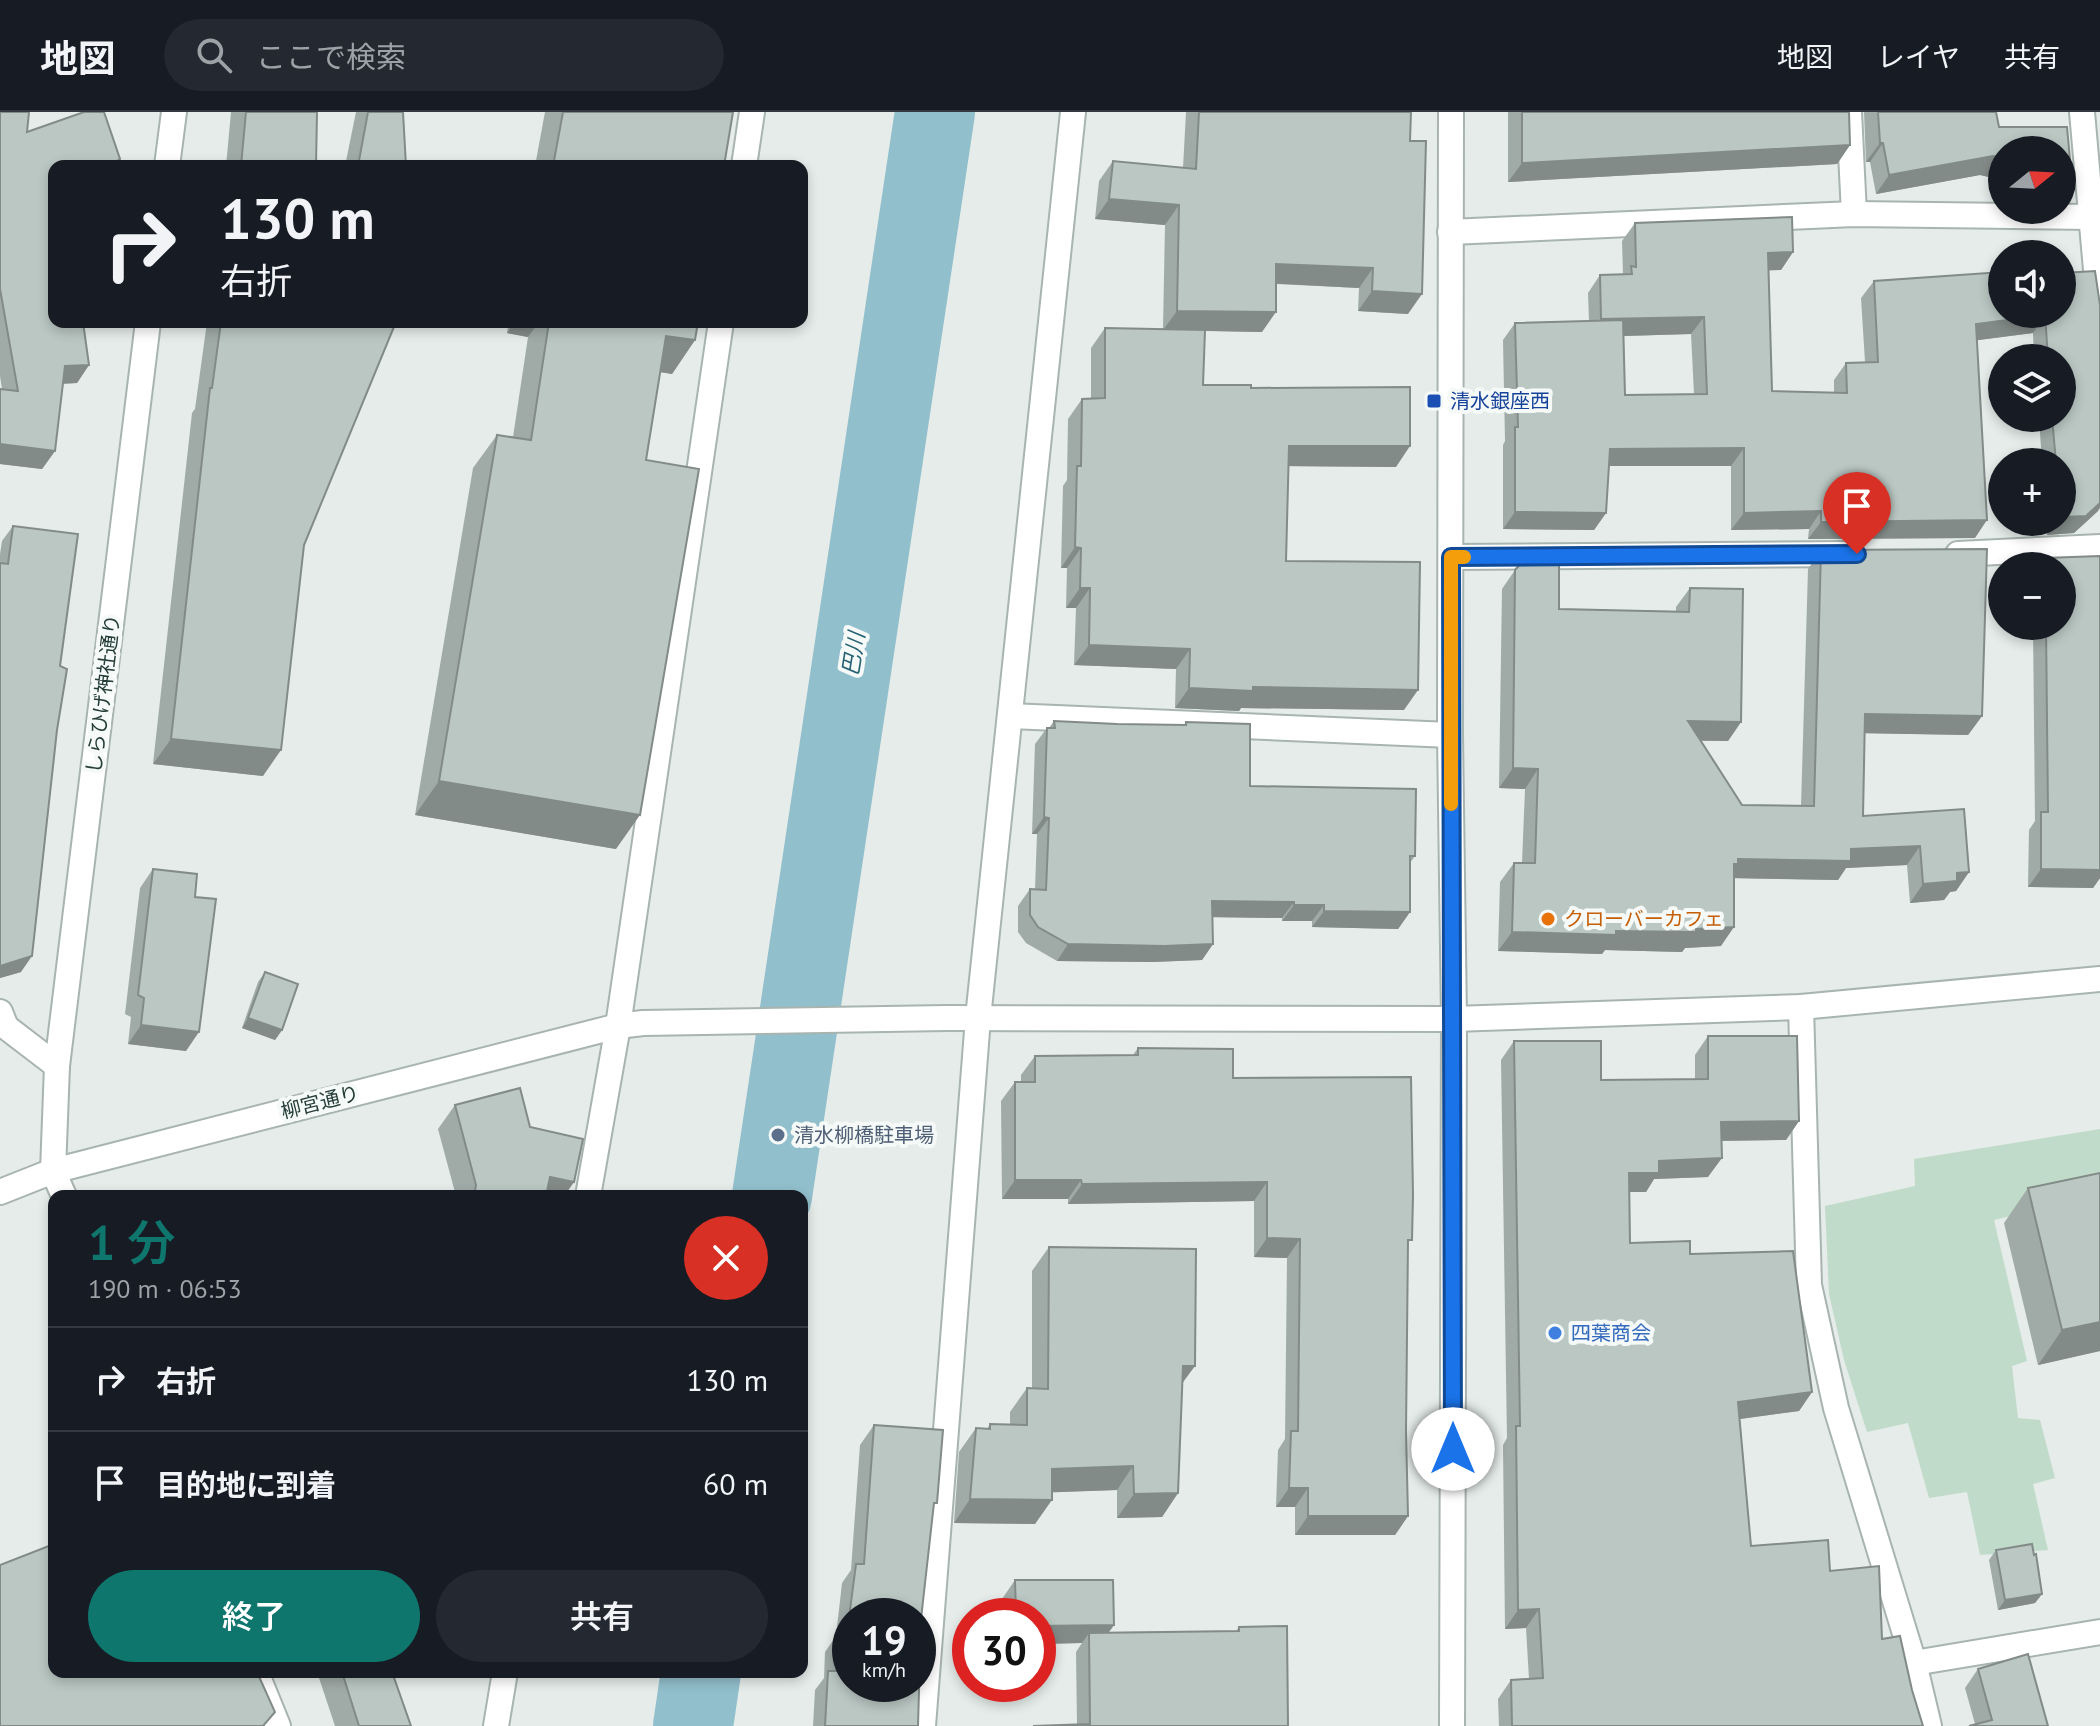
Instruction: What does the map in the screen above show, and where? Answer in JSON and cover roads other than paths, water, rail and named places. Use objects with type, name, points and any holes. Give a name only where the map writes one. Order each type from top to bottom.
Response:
[{"type":"street","points":[[168,160],[174,112]]},
{"type":"street","points":[[745,160],[752,112]]},
{"type":"street","points":[[923,1726],[978,1018],[1073,112]]},
{"type":"street","points":[[1451,112],[1450,735],[1454,1019],[1452,1726]]},
{"type":"street","points":[[1849,112],[1854,214]]},
{"type":"street","points":[[2082,112],[2100,315]]},
{"type":"street","points":[[1450,232],[1854,214],[2092,217]]},
{"type":"street","name":"しらひげ神社通り","points":[[53,1171],[57,1066],[147,328]]},
{"type":"street","points":[[589,1190],[618,1026],[720,328]]},
{"type":"street","points":[[1935,554],[2100,547]]},
{"type":"street","points":[[1451,557],[1872,554]]},
{"type":"street","points":[[1012,716],[1450,735]]},
{"type":"street","name":"柳宮通り","points":[[0,1192],[53,1171],[618,1026],[643,1023],[947,1018],[1454,1019],[1801,1007],[2100,979]]},
{"type":"street","points":[[1801,1007],[1809,1285],[1836,1408],[1914,1663],[1929,1726]]},
{"type":"street","points":[[0,1012],[6,1027],[57,1066]]},
{"type":"street","points":[[53,1171],[61,1190]]},
{"type":"street","points":[[1914,1663],[2100,1632]]},
{"type":"street","points":[[258,1678],[278,1726]]},
{"type":"street","points":[[496,1726],[504,1678]]},
{"type":"waterway","name":"巴川","points":[[773,1190],[935,112]]},
{"type":"waterway","name":"巴川","points":[[693,1726],[700,1678]]},
{"type":"place","name":"清水銀座西","points":[[1434,401]]},
{"type":"place","name":"クローバーカフェ","points":[[1548,919]]},
{"type":"place","name":"清水柳橋駐車場","points":[[778,1135]]},
{"type":"place","name":"四葉商会","points":[[1555,1333]]}]
